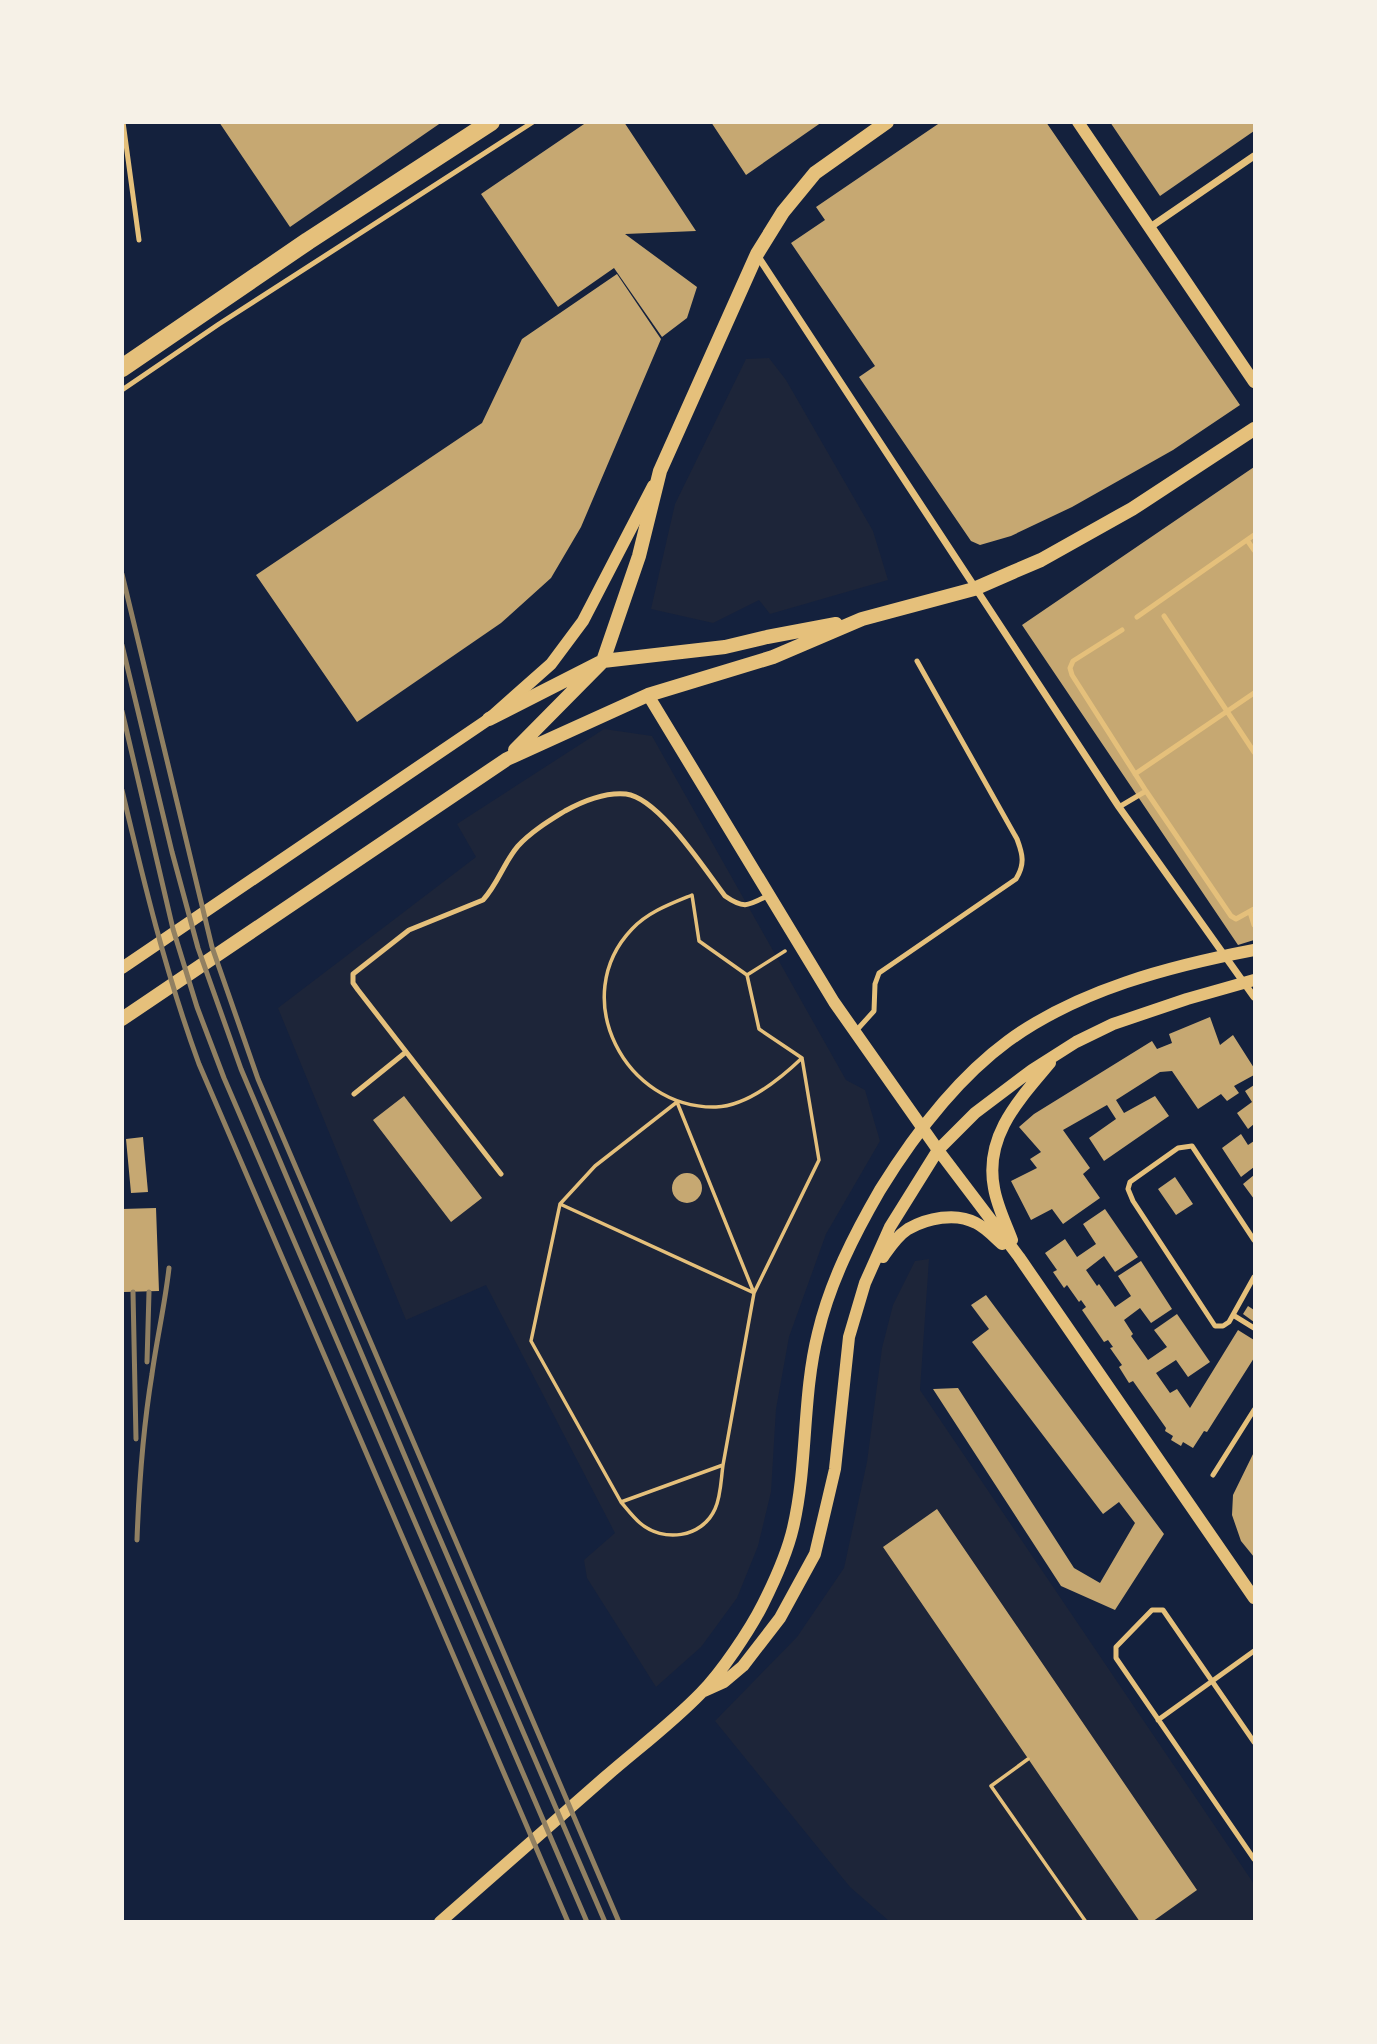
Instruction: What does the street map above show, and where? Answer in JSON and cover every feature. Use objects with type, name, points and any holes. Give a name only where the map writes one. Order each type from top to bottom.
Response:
[{"type":"main road","points":[[507,759],[603,661],[639,556],[660,471],[757,254],[783,212],[815,173],[887,122]]},
{"type":"main road","points":[[122,368],[485,124]]},
{"type":"main road","points":[[489,719],[603,661],[725,647],[767,636],[862,620],[974,589],[1041,560],[1132,509],[1255,429]]},
{"type":"main road","points":[[122,1019],[507,759],[648,695],[773,657],[862,620]]},
{"type":"street","points":[[1078,122],[1255,382]]},
{"type":"street","points":[[1149,228],[1255,156]]},
{"type":"street","points":[[757,254],[1119,807],[1227,955],[1250,981],[1255,997]]},
{"type":"street","points":[[122,968],[489,719],[551,664],[575,634],[660,471]]},
{"type":"street","points":[[648,695],[834,1002],[1018,1257],[1255,1598]]},
{"type":"street","points":[[440,1922],[702,1692],[762,1607],[793,1528],[811,1367],[818,1332],[843,1259],[862,1220],[894,1167],[948,1095],[1009,1040],[1063,1008],[1106,989],[1227,955],[1255,950]]},
{"type":"street","points":[[702,1692],[715,1688],[743,1666],[780,1618],[815,1554],[835,1469],[849,1338],[865,1283],[890,1227],[939,1150],[975,1113],[1032,1070],[1076,1042],[1113,1024],[1250,981]]},
{"type":"street","points":[[1018,1257],[993,1188],[992,1160],[997,1136],[1015,1104],[1058,1055]]},
{"type":"street","points":[[865,1283],[892,1243],[907,1229],[941,1217],[959,1217],[976,1223],[1018,1257]]},
{"type":"lane","points":[[123,122],[126,175],[139,240]]},
{"type":"lane","points":[[123,390],[219,324],[533,122]]},
{"type":"lane","points":[[1138,617],[1255,534]]},
{"type":"lane","points":[[1247,540],[1255,551]]},
{"type":"lane","points":[[1164,616],[1255,752]]},
{"type":"lane","points":[[1122,630],[1073,662],[1070,668],[1072,675],[1146,791],[1231,916],[1236,919],[1252,911],[1255,925]]},
{"type":"lane","points":[[855,1032],[874,1012],[875,985],[879,973],[1016,879],[1022,870],[1023,856],[1017,839],[917,662]]},
{"type":"lane","points":[[1135,774],[1255,693]]},
{"type":"lane","points":[[1119,807],[1146,791]]},
{"type":"lane","points":[[501,1174],[358,990],[353,983],[353,974],[409,930],[483,900],[491,892],[517,847],[541,826],[577,804],[607,794],[628,794],[646,801],[673,828],[725,896],[737,904],[744,906],[769,894]]},
{"type":"lane","points":[[354,1094],[406,1052]]},
{"type":"lane","points":[[1255,1240],[1192,1146],[1178,1148],[1130,1182],[1128,1189],[1133,1201],[1215,1326],[1223,1326],[1229,1322],[1255,1277]]},
{"type":"lane","points":[[1246,1292],[1255,1298]]},
{"type":"lane","points":[[1233,1315],[1255,1328]]},
{"type":"lane","points":[[1213,1475],[1255,1410]]},
{"type":"lane","points":[[1255,1742],[1163,1610],[1152,1610],[1116,1647],[1116,1658],[1255,1859]]},
{"type":"lane","points":[[1158,1720],[1255,1651]]},
{"type":"path","points":[[677,1102],[595,1166],[560,1204],[531,1341],[621,1502],[641,1524],[660,1534],[679,1536],[694,1531],[707,1522],[715,1509],[754,1293],[819,1160],[802,1058],[759,1029],[747,975],[699,941],[692,895],[658,909],[633,928],[617,949],[607,974],[604,1005],[609,1032],[622,1057],[644,1083],[677,1102],[717,1107],[751,1097],[779,1080],[802,1058]]},
{"type":"path","points":[[747,975],[785,951]]},
{"type":"path","points":[[677,1102],[754,1293]]},
{"type":"path","points":[[560,1204],[754,1293]]},
{"type":"path","points":[[621,1502],[723,1465]]},
{"type":"path","points":[[1028,1759],[991,1786],[1086,1922]]},
{"type":"shaded area","points":[[769,358],[786,380],[873,531],[888,580],[770,614],[759,600],[713,623],[651,609],[675,504],[746,359]]},
{"type":"shaded area","points":[[604,729],[652,736],[846,1080],[865,1090],[880,1141],[826,1234],[789,1337],[776,1409],[771,1492],[758,1546],[737,1598],[701,1647],[656,1687],[587,1578],[584,1560],[615,1533],[486,1285],[406,1320],[278,1008],[476,857],[457,824]]},
{"type":"shaded area","points":[[929,1259],[920,1390],[1254,1884],[1254,1921],[889,1921],[850,1887],[715,1721],[797,1637],[844,1568],[867,1462],[882,1348],[893,1305],[915,1261]]},
{"type":"building","points":[[219,122],[442,122],[290,227]]},
{"type":"building","points":[[587,122],[624,122],[696,231],[625,234],[697,287],[687,318],[662,337],[614,268],[558,307],[481,194]]},
{"type":"building","points":[[711,122],[822,122],[746,175]]},
{"type":"building","points":[[941,122],[1046,122],[1240,405],[1173,450],[1072,507],[1011,536],[980,545],[971,541],[859,377],[875,366],[791,243],[825,220],[816,207]]},
{"type":"building","points":[[1110,122],[1254,122],[1254,131],[1160,196]]},
{"type":"building","points":[[617,274],[661,339],[581,527],[551,578],[501,623],[357,722],[256,575],[482,423],[522,339]]},
{"type":"building","points":[[1254,467],[1254,940],[1238,945],[1022,625]]},
{"type":"building","points":[[1210,1017],[1220,1045],[1233,1035],[1254,1068],[1254,1075],[1234,1086],[1239,1093],[1227,1101],[1221,1094],[1198,1109],[1172,1071],[1160,1072],[1116,1100],[1124,1113],[1155,1096],[1169,1116],[1104,1161],[1089,1138],[1116,1119],[1107,1105],[1063,1130],[1090,1168],[1083,1174],[1100,1198],[1063,1224],[1052,1209],[1031,1220],[1011,1181],[1037,1168],[1030,1159],[1041,1152],[1019,1127],[1034,1114],[1152,1041],[1157,1049],[1172,1043],[1169,1034]]},
{"type":"building","points":[[1254,1085],[1254,1124],[1248,1129],[1237,1113],[1252,1102],[1245,1091]]},
{"type":"building","points":[[404,1096],[482,1198],[451,1222],[373,1120]]},
{"type":"building","points":[[1241,1134],[1248,1145],[1254,1141],[1254,1167],[1241,1177],[1222,1148]]},
{"type":"building","points":[[143,1137],[148,1192],[131,1193],[126,1139]]},
{"type":"building","points":[[687,1173],[697,1178],[702,1188],[697,1198],[687,1203],[677,1198],[672,1188],[677,1178]]},
{"type":"building","points":[[1254,1175],[1254,1199],[1243,1184]]},
{"type":"building","points":[[1175,1177],[1193,1204],[1176,1215],[1158,1189]]},
{"type":"building","points":[[156,1208],[159,1291],[124,1292],[122,1209]]},
{"type":"building","points":[[1105,1209],[1138,1257],[1115,1272],[1104,1256],[1086,1270],[1115,1307],[1131,1296],[1118,1276],[1141,1261],[1172,1309],[1151,1323],[1140,1308],[1124,1320],[1133,1334],[1131,1336],[1148,1360],[1167,1347],[1154,1330],[1177,1314],[1210,1362],[1188,1377],[1176,1360],[1156,1373],[1170,1393],[1177,1389],[1190,1408],[1238,1330],[1254,1340],[1254,1358],[1207,1432],[1204,1431],[1193,1448],[1183,1442],[1181,1446],[1171,1440],[1173,1436],[1165,1431],[1166,1428],[1133,1381],[1129,1383],[1119,1367],[1122,1365],[1110,1348],[1113,1347],[1108,1340],[1104,1342],[1082,1310],[1086,1307],[1067,1285],[1064,1288],[1053,1272],[1057,1270],[1045,1253],[1065,1239],[1077,1257],[1096,1244],[1083,1224]]},
{"type":"building","points":[[986,1295],[1164,1534],[1115,1610],[1061,1586],[933,1389],[958,1388],[1074,1568],[1100,1583],[1135,1523],[1119,1502],[1103,1514],[972,1342],[989,1329],[971,1305]]},
{"type":"building","points":[[1248,1306],[1254,1310],[1254,1322],[1243,1314]]},
{"type":"building","points":[[1254,1452],[1254,1557],[1241,1541],[1232,1515],[1233,1495]]},
{"type":"building","points":[[937,1509],[1197,1890],[1152,1922],[1140,1922],[883,1547]]},
{"type":"railway","points":[[122,574],[212,947],[258,1079],[619,1922]]},
{"type":"railway","points":[[122,645],[198,948],[241,1069],[605,1922]]},
{"type":"railway","points":[[122,711],[173,929],[197,1007],[224,1078],[587,1922]]},
{"type":"railway","points":[[122,790],[166,962],[199,1064],[568,1922]]},
{"type":"railway","points":[[137,1540],[146,1415],[169,1268]]},
{"type":"railway","points":[[133,1292],[136,1439]]},
{"type":"railway","points":[[147,1362],[149,1292]]}]
